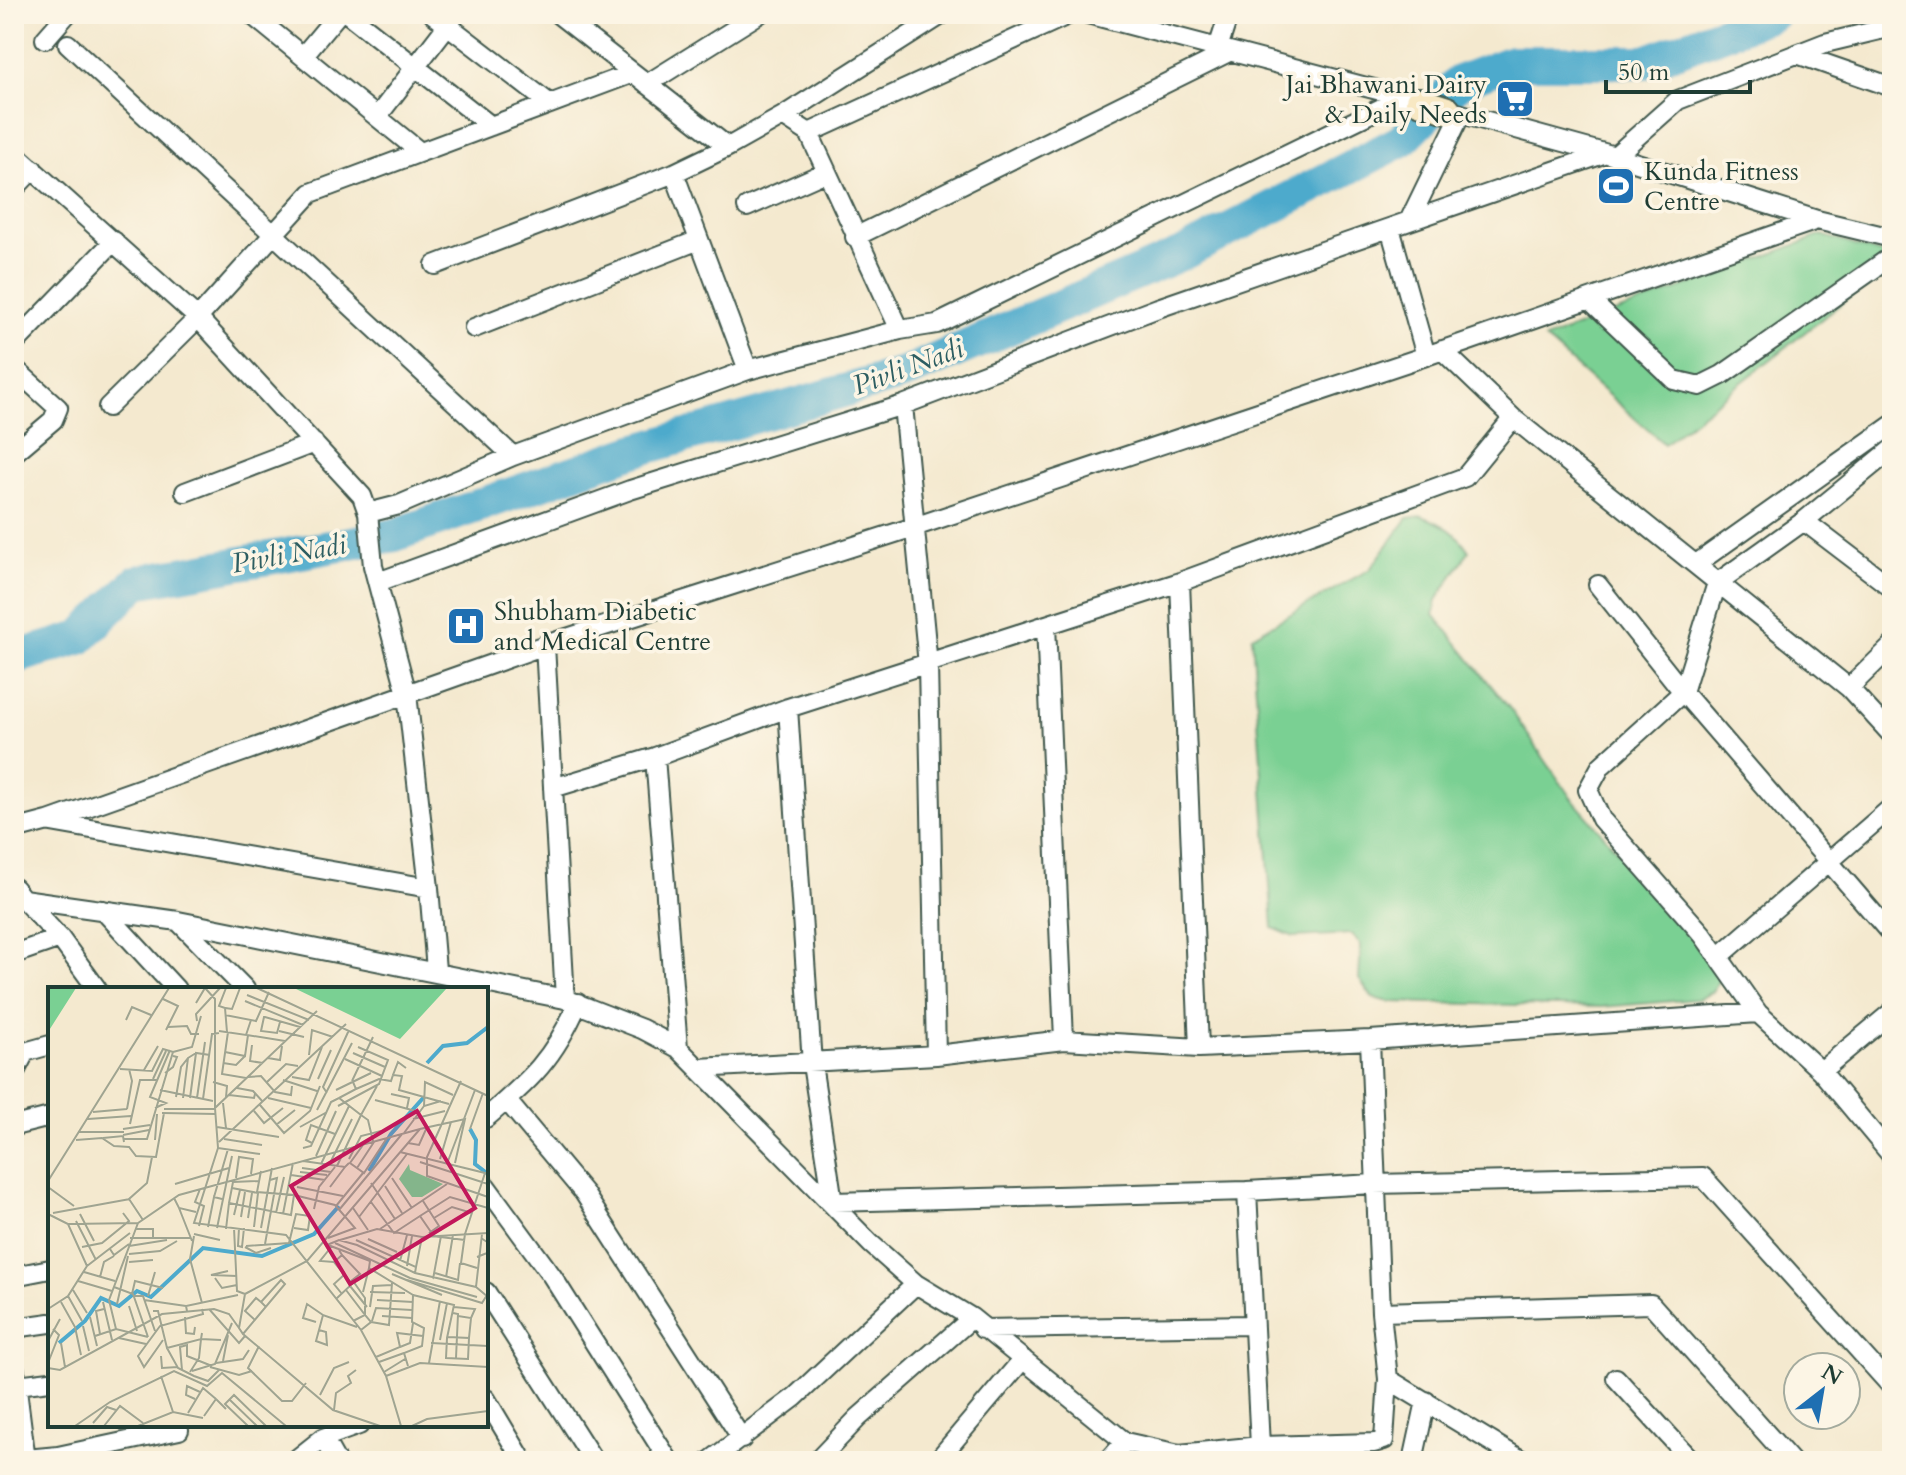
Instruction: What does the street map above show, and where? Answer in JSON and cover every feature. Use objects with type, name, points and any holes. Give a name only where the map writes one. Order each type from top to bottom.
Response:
[{"type":"street","points":[[45,39],[67,14]]},
{"type":"street","points":[[251,14],[420,152]]},
{"type":"street","points":[[303,56],[338,14]]},
{"type":"street","points":[[348,14],[414,69],[491,126]]},
{"type":"street","points":[[108,407],[198,318],[311,193],[550,104],[640,78],[759,14]]},
{"type":"street","points":[[435,265],[674,173],[728,147],[783,116],[943,14]]},
{"type":"street","points":[[809,133],[1070,14]]},
{"type":"street","points":[[1088,14],[1412,99],[1609,155],[1817,220],[1892,238]]},
{"type":"street","points":[[1224,50],[1229,14]]},
{"type":"street","points":[[561,15],[728,147]]},
{"type":"street","points":[[377,117],[414,69],[445,18],[550,104]]},
{"type":"street","points":[[375,574],[903,405],[1158,308],[1609,155],[1678,100],[1797,54],[1892,27]]},
{"type":"street","points":[[68,44],[513,456]]},
{"type":"street","points":[[855,237],[1224,50]]},
{"type":"street","points":[[1797,54],[1892,87]]},
{"type":"street","points":[[368,513],[399,505],[513,456],[748,370],[900,330],[937,324],[1412,99]]},
{"type":"street","points":[[1409,221],[1454,112]]},
{"type":"street","points":[[783,116],[809,133],[900,330]]},
{"type":"street","points":[[14,153],[198,318],[362,496],[368,513],[375,574],[407,694],[436,970]]},
{"type":"street","points":[[14,189],[33,169]]},
{"type":"street","points":[[747,207],[826,172]]},
{"type":"street","points":[[674,173],[748,370]]},
{"type":"street","points":[[14,830],[48,821],[545,645],[914,527],[1590,300],[1817,220]]},
{"type":"street","points":[[1390,228],[1434,353],[1849,688],[1892,735]]},
{"type":"street","points":[[474,328],[699,240]]},
{"type":"street","points":[[15,343],[114,241]]},
{"type":"street","points":[[1590,300],[1674,380],[1700,386],[1722,375],[1892,256]]},
{"type":"street","points":[[14,368],[58,408],[53,420],[14,453]]},
{"type":"street","points":[[903,405],[928,665],[936,1055]]},
{"type":"street","points":[[553,788],[655,757],[788,708],[1180,582],[1465,477],[1513,418]]},
{"type":"street","points":[[1696,564],[1892,425]]},
{"type":"street","points":[[185,492],[314,443]]},
{"type":"street","points":[[1892,449],[1804,521],[1717,583],[1683,692],[1601,766],[1588,790],[1601,819],[1720,956],[1758,1013],[1821,1071],[1892,1156]]},
{"type":"street","points":[[1804,521],[1892,588]]},
{"type":"street","points":[[1180,582],[1199,1048]]},
{"type":"street","points":[[1598,585],[1683,692],[1892,935]]},
{"type":"street","points":[[1046,625],[1064,1040]]},
{"type":"street","points":[[488,1117],[508,1102],[548,1059],[572,1001],[553,788],[545,645]]},
{"type":"street","points":[[1849,688],[1892,646]]},
{"type":"street","points":[[788,708],[812,1064],[833,1202]]},
{"type":"street","points":[[655,757],[678,1048]]},
{"type":"street","points":[[1720,956],[1892,807]]},
{"type":"street","points":[[48,821],[429,888]]},
{"type":"street","points":[[19,893],[436,970],[572,1001],[678,1048],[871,1244],[916,1284],[978,1324],[1125,1442],[1184,1457],[1260,1446],[1374,1443],[1384,1440],[1388,1379],[1374,1184],[1370,1040]]},
{"type":"street","points":[[19,893],[60,938],[96,987]]},
{"type":"street","points":[[103,910],[174,987]]},
{"type":"street","points":[[178,921],[243,987]]},
{"type":"street","points":[[14,954],[60,938]]},
{"type":"street","points":[[1821,1071],[1892,1012]]},
{"type":"street","points":[[698,1068],[936,1055],[1064,1040],[1199,1048],[1370,1040],[1758,1013]]},
{"type":"street","points":[[15,1068],[31,1048],[48,1045]]},
{"type":"street","points":[[508,1102],[584,1193],[742,1439]]},
{"type":"street","points":[[14,1126],[48,1118]]},
{"type":"street","points":[[833,1202],[1247,1191],[1374,1184],[1703,1177],[1892,1387]]},
{"type":"street","points":[[488,1189],[552,1276],[669,1461]]},
{"type":"street","points":[[1247,1191],[1260,1446]]},
{"type":"street","points":[[14,1276],[48,1269]]},
{"type":"street","points":[[710,1461],[795,1397],[916,1284]]},
{"type":"street","points":[[488,1295],[594,1461]]},
{"type":"street","points":[[1381,1312],[1651,1304],[1791,1461]]},
{"type":"street","points":[[14,1328],[48,1323]]},
{"type":"street","points":[[817,1461],[858,1418],[978,1324],[1253,1325]]},
{"type":"street","points":[[937,1461],[1023,1359]]},
{"type":"street","points":[[14,1366],[26,1460],[58,1459],[179,1430],[178,1427]]},
{"type":"street","points":[[1616,1378],[1692,1461]]},
{"type":"street","points":[[1388,1379],[1523,1461]]},
{"type":"street","points":[[16,1395],[48,1382]]},
{"type":"street","points":[[1413,1461],[1426,1401]]},
{"type":"street","points":[[488,1402],[523,1461]]},
{"type":"street","points":[[294,1461],[323,1438],[353,1427]]},
{"type":"street","points":[[323,1438],[336,1461]]},
{"type":"street","points":[[1108,1461],[1125,1442]]},
{"type":"green space","points":[[1822,235],[1892,257],[1892,263],[1664,444],[1545,339]]},
{"type":"green space","points":[[1422,516],[1449,529],[1469,551],[1437,600],[1434,615],[1511,710],[1571,798],[1722,970],[1714,991],[1699,999],[1601,1007],[1390,1002],[1373,998],[1359,979],[1361,945],[1352,934],[1294,937],[1273,928],[1252,636],[1370,569],[1408,518]]},
{"type":"waterway","name":"Pivli Nadi","points":[[14,658],[80,638],[137,582],[395,535],[634,451],[903,374],[1186,252],[1401,141],[1459,82],[1512,62],[1646,62],[1773,14]]},
{"type":"place","name":"Jai Bhawani Dairy & Daily Needs","points":[[1515,99]]},
{"type":"place","name":"Kunda Fitness Centre","points":[[1616,186]]},
{"type":"place","name":"Shubham Diabetic and Medical Centre","points":[[466,626]]}]
